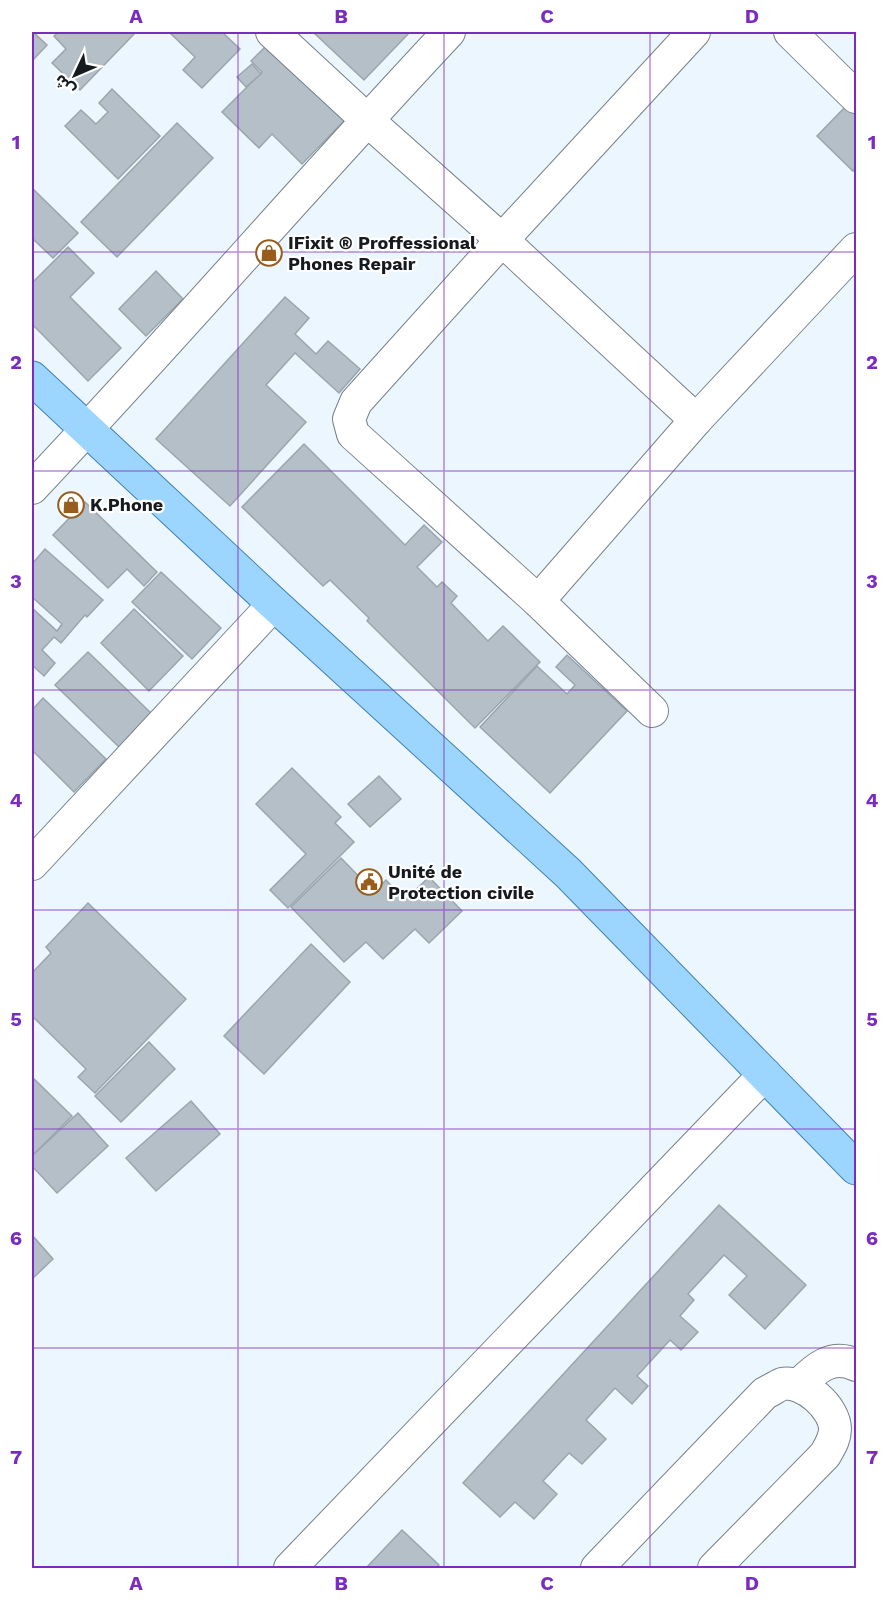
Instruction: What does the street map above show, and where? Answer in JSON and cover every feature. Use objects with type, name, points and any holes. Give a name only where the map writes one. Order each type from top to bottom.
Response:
[{"type":"main road","points":[[32,378],[274,604],[568,873],[856,1168]]},
{"type":"street","points":[[272,32],[502,240],[696,420]]},
{"type":"street","points":[[32,488],[87,430],[366,119],[449,32]]},
{"type":"street","points":[[652,711],[538,601],[353,434],[349,419],[356,402],[694,32]]},
{"type":"street","points":[[790,32],[856,97]]},
{"type":"street","points":[[538,601],[696,420],[856,249]]},
{"type":"street","points":[[32,864],[274,604]]},
{"type":"street","points":[[291,1569],[765,1074]]},
{"type":"street","points":[[799,1385],[822,1365],[834,1361],[856,1365]]},
{"type":"street","points":[[597,1569],[765,1393],[782,1384],[799,1385],[812,1392],[830,1411],[835,1427],[834,1441],[825,1455],[714,1569]]},
{"type":"building","points":[[32,32],[47,45],[32,61]]},
{"type":"building","points":[[59,32],[136,32],[80,90],[52,63],[66,49],[54,36]]},
{"type":"building","points":[[169,32],[222,32],[240,49],[202,88],[183,70],[195,57]]},
{"type":"building","points":[[313,32],[410,32],[364,80]]},
{"type":"building","points":[[267,45],[345,120],[302,164],[272,134],[259,148],[222,112],[262,72],[251,61]]},
{"type":"building","points":[[252,64],[261,74],[246,87],[237,77]]},
{"type":"building","points":[[112,89],[160,136],[118,179],[65,126],[81,110],[96,124],[108,112],[99,103]]},
{"type":"building","points":[[852,100],[856,105],[856,167],[853,171],[817,136]]},
{"type":"building","points":[[177,123],[213,158],[117,257],[81,222]]},
{"type":"building","points":[[32,188],[78,233],[53,258],[34,240],[32,243]]},
{"type":"building","points":[[68,247],[94,273],[70,297],[121,348],[88,381],[32,324],[32,283]]},
{"type":"building","points":[[156,271],[183,299],[146,336],[119,309]]},
{"type":"building","points":[[285,297],[309,318],[295,334],[316,354],[328,341],[360,369],[339,393],[295,353],[266,385],[306,422],[230,506],[156,439]]},
{"type":"building","points":[[304,444],[405,545],[424,525],[442,542],[417,567],[437,587],[442,582],[457,596],[451,603],[488,641],[503,626],[540,662],[475,728],[367,621],[369,618],[330,580],[323,586],[242,507]]},
{"type":"building","points":[[85,502],[157,572],[144,586],[127,569],[108,588],[53,535]]},
{"type":"building","points":[[45,549],[103,600],[87,617],[85,615],[61,643],[54,637],[42,650],[55,663],[44,676],[32,665],[32,608],[57,631],[62,624],[32,597],[32,564]]},
{"type":"building","points":[[161,572],[221,628],[192,659],[132,602]]},
{"type":"building","points":[[134,609],[183,656],[149,691],[101,643]]},
{"type":"building","points":[[88,652],[152,714],[119,747],[55,685]]},
{"type":"building","points":[[567,655],[627,711],[550,793],[480,727],[537,666],[567,694],[575,685],[556,667]]},
{"type":"building","points":[[43,698],[106,759],[74,792],[32,750],[32,710]]},
{"type":"building","points":[[292,768],[341,817],[335,823],[354,842],[288,908],[270,890],[306,854],[256,804]]},
{"type":"building","points":[[379,776],[401,799],[370,827],[348,804]]},
{"type":"building","points":[[341,858],[374,892],[386,880],[405,900],[429,877],[462,911],[429,943],[415,929],[383,959],[366,942],[344,962],[291,907]]},
{"type":"building","points":[[88,903],[186,999],[95,1093],[78,1077],[86,1069],[32,1016],[32,973],[51,953],[46,947]]},
{"type":"building","points":[[311,944],[350,982],[264,1074],[224,1036]]},
{"type":"building","points":[[149,1042],[175,1069],[121,1122],[95,1096]]},
{"type":"building","points":[[32,1077],[72,1116],[32,1156]]},
{"type":"building","points":[[191,1101],[220,1134],[156,1191],[126,1158]]},
{"type":"building","points":[[78,1113],[108,1146],[57,1193],[32,1166],[32,1156]]},
{"type":"building","points":[[719,1205],[806,1285],[765,1329],[729,1295],[747,1276],[724,1255],[688,1294],[694,1300],[680,1316],[698,1332],[681,1350],[670,1340],[637,1376],[648,1386],[632,1404],[615,1388],[586,1420],[606,1439],[582,1464],[569,1453],[543,1481],[557,1494],[534,1519],[515,1502],[500,1517],[463,1483]]},
{"type":"building","points":[[32,1235],[53,1259],[32,1279]]},
{"type":"building","points":[[402,1530],[439,1565],[435,1568],[366,1568]]},
{"type":"place","name":"IFixit ® Proffessional Phones Repair","points":[[269,253]]},
{"type":"place","name":"K.Phone","points":[[71,505]]},
{"type":"place","name":"Unité de Protection civile","points":[[369,882]]}]
